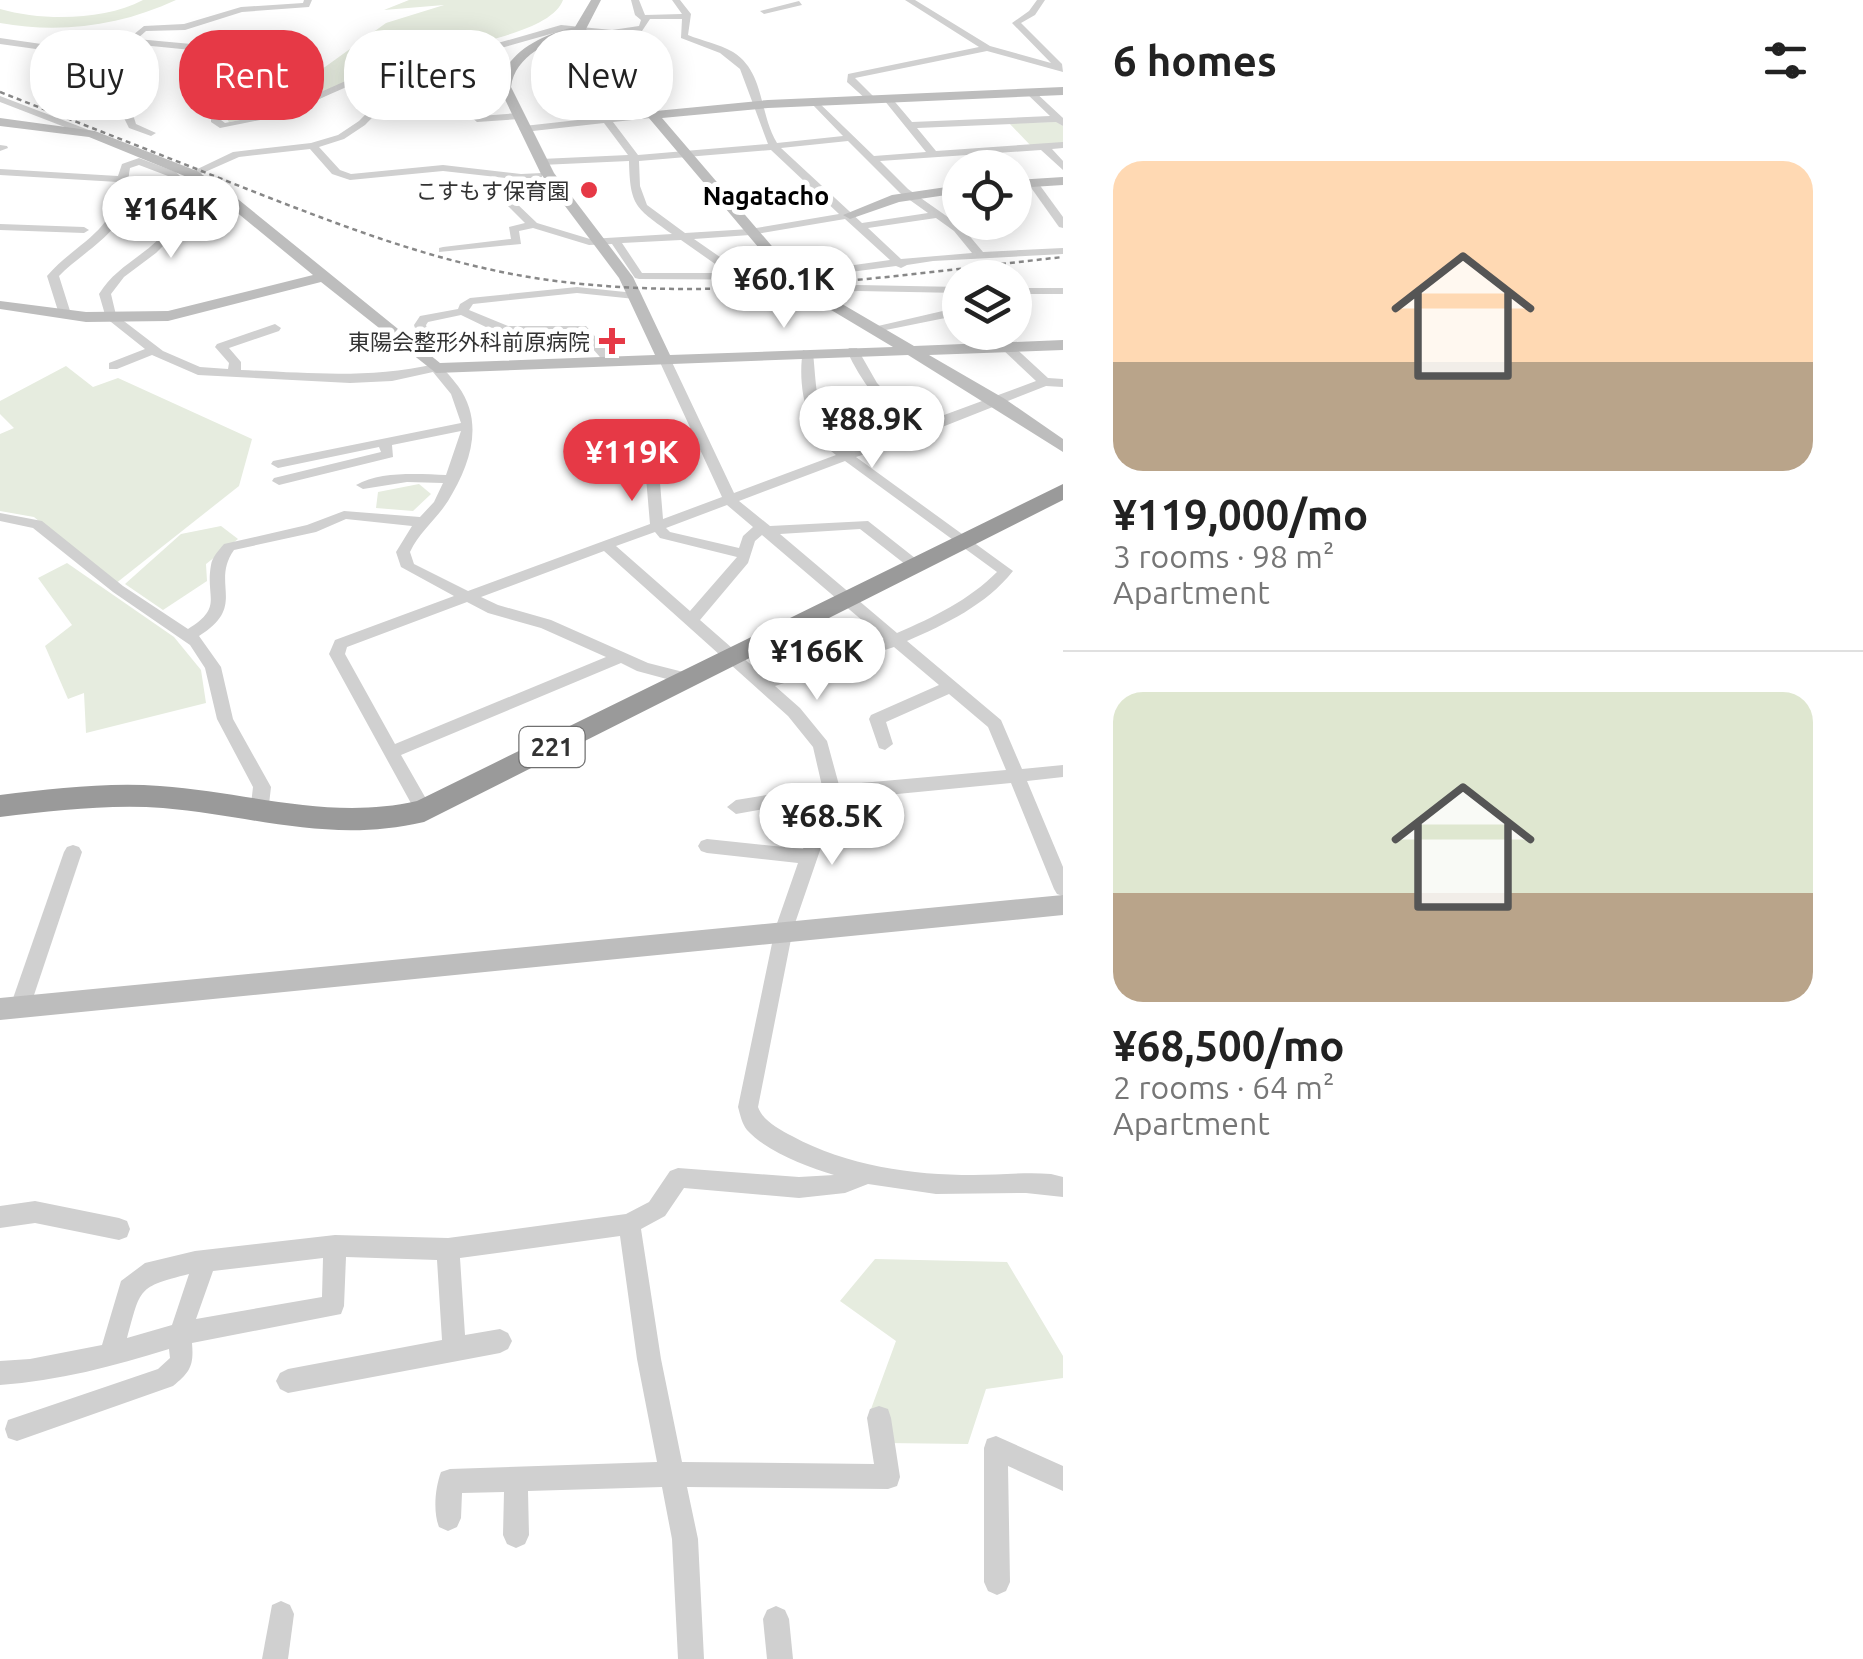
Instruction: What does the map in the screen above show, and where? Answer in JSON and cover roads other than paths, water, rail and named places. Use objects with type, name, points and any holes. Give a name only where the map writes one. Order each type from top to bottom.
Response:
[{"type":"highway","name":"221","points":[[0,806],[140,795],[340,824],[382,822],[424,811],[1063,491]]},
{"type":"street","points":[[143,30],[186,26],[230,12],[306,5],[308,0]]},
{"type":"street","points":[[549,30],[580,30],[580,22],[596,0]]},
{"type":"street","points":[[635,0],[639,15],[645,19],[686,16]]},
{"type":"street","points":[[676,0],[685,8],[684,36],[733,56],[750,75],[764,133],[775,148],[901,265]]},
{"type":"street","points":[[908,0],[987,48],[1061,68]]},
{"type":"street","points":[[1041,0],[1032,13],[1016,23],[1061,68]]},
{"type":"street","points":[[764,10],[799,2]]},
{"type":"street","points":[[636,30],[645,26],[645,19]]},
{"type":"street","points":[[192,174],[236,154],[312,146],[342,137],[362,123],[402,82],[420,72],[531,34]]},
{"type":"street","points":[[0,41],[30,45]]},
{"type":"street","points":[[159,44],[213,49],[291,74],[216,116],[214,120],[224,126],[328,100],[344,90]]},
{"type":"street","points":[[870,99],[850,80],[851,76],[987,48]]},
{"type":"street","points":[[531,51],[504,77],[522,122],[545,168],[639,276],[790,277],[933,258],[1063,251]]},
{"type":"street","points":[[673,113],[760,104],[1063,91]]},
{"type":"street","points":[[1030,92],[1060,121]]},
{"type":"street","points":[[887,98],[934,155]]},
{"type":"street","points":[[0,99],[192,174],[399,336],[455,389],[470,425],[465,451],[440,504],[410,534],[403,552],[408,567],[466,596],[560,629],[621,657],[689,679]]},
{"type":"street","points":[[814,101],[911,196],[958,229],[980,256]]},
{"type":"street","points":[[131,120],[132,126],[152,133]]},
{"type":"street","points":[[481,121],[611,120],[634,156],[639,202],[743,278]]},
{"type":"street","points":[[655,120],[750,232],[806,291],[999,402],[1063,447]]},
{"type":"street","points":[[910,125],[1060,121]]},
{"type":"street","points":[[0,122],[92,134]]},
{"type":"street","points":[[849,138],[775,148],[634,156],[545,168],[508,201],[533,225],[588,242],[750,232],[850,215],[911,196],[942,192]]},
{"type":"street","points":[[312,146],[336,172],[350,176],[443,168],[532,176]]},
{"type":"street","points":[[870,159],[1063,146]]},
{"type":"street","points":[[1044,147],[1063,166]]},
{"type":"street","points":[[65,314],[53,276],[69,256],[110,224],[122,202],[120,179],[126,166],[139,161],[172,174],[193,196]]},
{"type":"street","points":[[0,172],[120,179]]},
{"type":"street","points":[[1032,182],[1063,180]]},
{"type":"street","points":[[1032,182],[1063,225]]},
{"type":"street","points":[[209,186],[197,190],[171,233],[116,276],[108,287],[105,302],[110,316],[154,350],[173,362],[198,370],[364,378],[431,363],[942,347]]},
{"type":"street","points":[[862,226],[937,214]]},
{"type":"street","points":[[443,250],[517,242],[513,229],[533,225]]},
{"type":"street","points":[[0,227],[84,230]]},
{"type":"street","points":[[608,240],[730,500],[995,724],[1063,889]]},
{"type":"street","points":[[0,305],[110,316],[190,312],[323,277]]},
{"type":"street","points":[[463,311],[470,301],[577,290],[634,296]]},
{"type":"street","points":[[806,291],[942,290]]},
{"type":"street","points":[[1032,291],[1063,291]]},
{"type":"street","points":[[431,363],[421,330],[424,320],[463,311],[504,329],[533,333],[582,329],[610,360]]},
{"type":"street","points":[[872,329],[942,313]]},
{"type":"street","points":[[234,373],[235,362],[222,348],[275,328]]},
{"type":"street","points":[[399,336],[421,330]]},
{"type":"street","points":[[1032,345],[1063,344]]},
{"type":"street","points":[[113,366],[154,350]]},
{"type":"street","points":[[1010,350],[1045,382]]},
{"type":"street","points":[[853,351],[865,378],[917,432]]},
{"type":"street","points":[[761,684],[837,664],[894,641],[993,589],[1006,572],[1002,565],[831,446],[813,420],[807,353]]},
{"type":"street","points":[[424,811],[337,648],[466,596],[1045,382],[1063,383]]},
{"type":"street","points":[[278,464],[470,425]]},
{"type":"street","points":[[328,436],[336,451]]},
{"type":"street","points":[[701,439],[650,443],[657,526],[666,535],[744,554]]},
{"type":"street","points":[[279,481],[388,454],[384,441]]},
{"type":"street","points":[[364,485],[407,478],[452,479]]},
{"type":"street","points":[[190,635],[211,622],[219,607],[218,562],[229,547],[311,529],[344,515],[422,522]]},
{"type":"street","points":[[0,517],[37,524],[118,589],[190,635],[213,667],[225,719],[262,786],[260,813]]},
{"type":"street","points":[[690,620],[744,554],[748,539],[763,529],[863,524],[916,565]]},
{"type":"street","points":[[606,545],[794,712],[821,745],[832,792],[784,929],[748,1115],[768,1135],[866,1175],[964,1186],[1029,1182],[1063,1188]]},
{"type":"street","points":[[392,752],[621,657]]},
{"type":"street","points":[[885,744],[877,719],[950,686]]},
{"type":"street","points":[[736,807],[832,792],[1063,771]]},
{"type":"street","points":[[707,846],[811,857]]},
{"type":"street","points":[[72,852],[10,1008],[1063,904]]},
{"type":"street","points":[[111,1354],[129,1289],[136,1279],[205,1261],[335,1246],[448,1249],[629,1224],[657,1209],[678,1178],[706,1176],[786,1186],[849,1184],[866,1175]]},
{"type":"street","points":[[0,1217],[35,1212],[119,1229]]},
{"type":"street","points":[[629,1224],[685,1539],[691,1659]]},
{"type":"street","points":[[0,1373],[30,1371],[180,1334],[333,1306],[335,1246]]},
{"type":"street","points":[[448,1249],[454,1349]]},
{"type":"street","points":[[17,1429],[165,1378],[182,1363],[180,1334],[205,1261]]},
{"type":"street","points":[[288,1381],[500,1341]]},
{"type":"street","points":[[448,1518],[450,1481],[673,1474],[888,1477],[879,1418]]},
{"type":"street","points":[[997,1582],[996,1448],[1063,1479]]},
{"type":"street","points":[[516,1478],[516,1535]]},
{"type":"street","points":[[275,1659],[281,1614]]},
{"type":"street","points":[[776,1619],[780,1659]]},
{"type":"railway","points":[[0,92],[353,229],[461,263],[535,278],[601,286],[733,288],[865,279],[1063,257]]},
{"type":"place","name":"こすもす保育園","points":[[589,190]]},
{"type":"place","name":"東陽会整形外科前原病院","points":[[612,341]]},
{"type":"district","name":"Nagatacho","points":[[766,196]]}]
